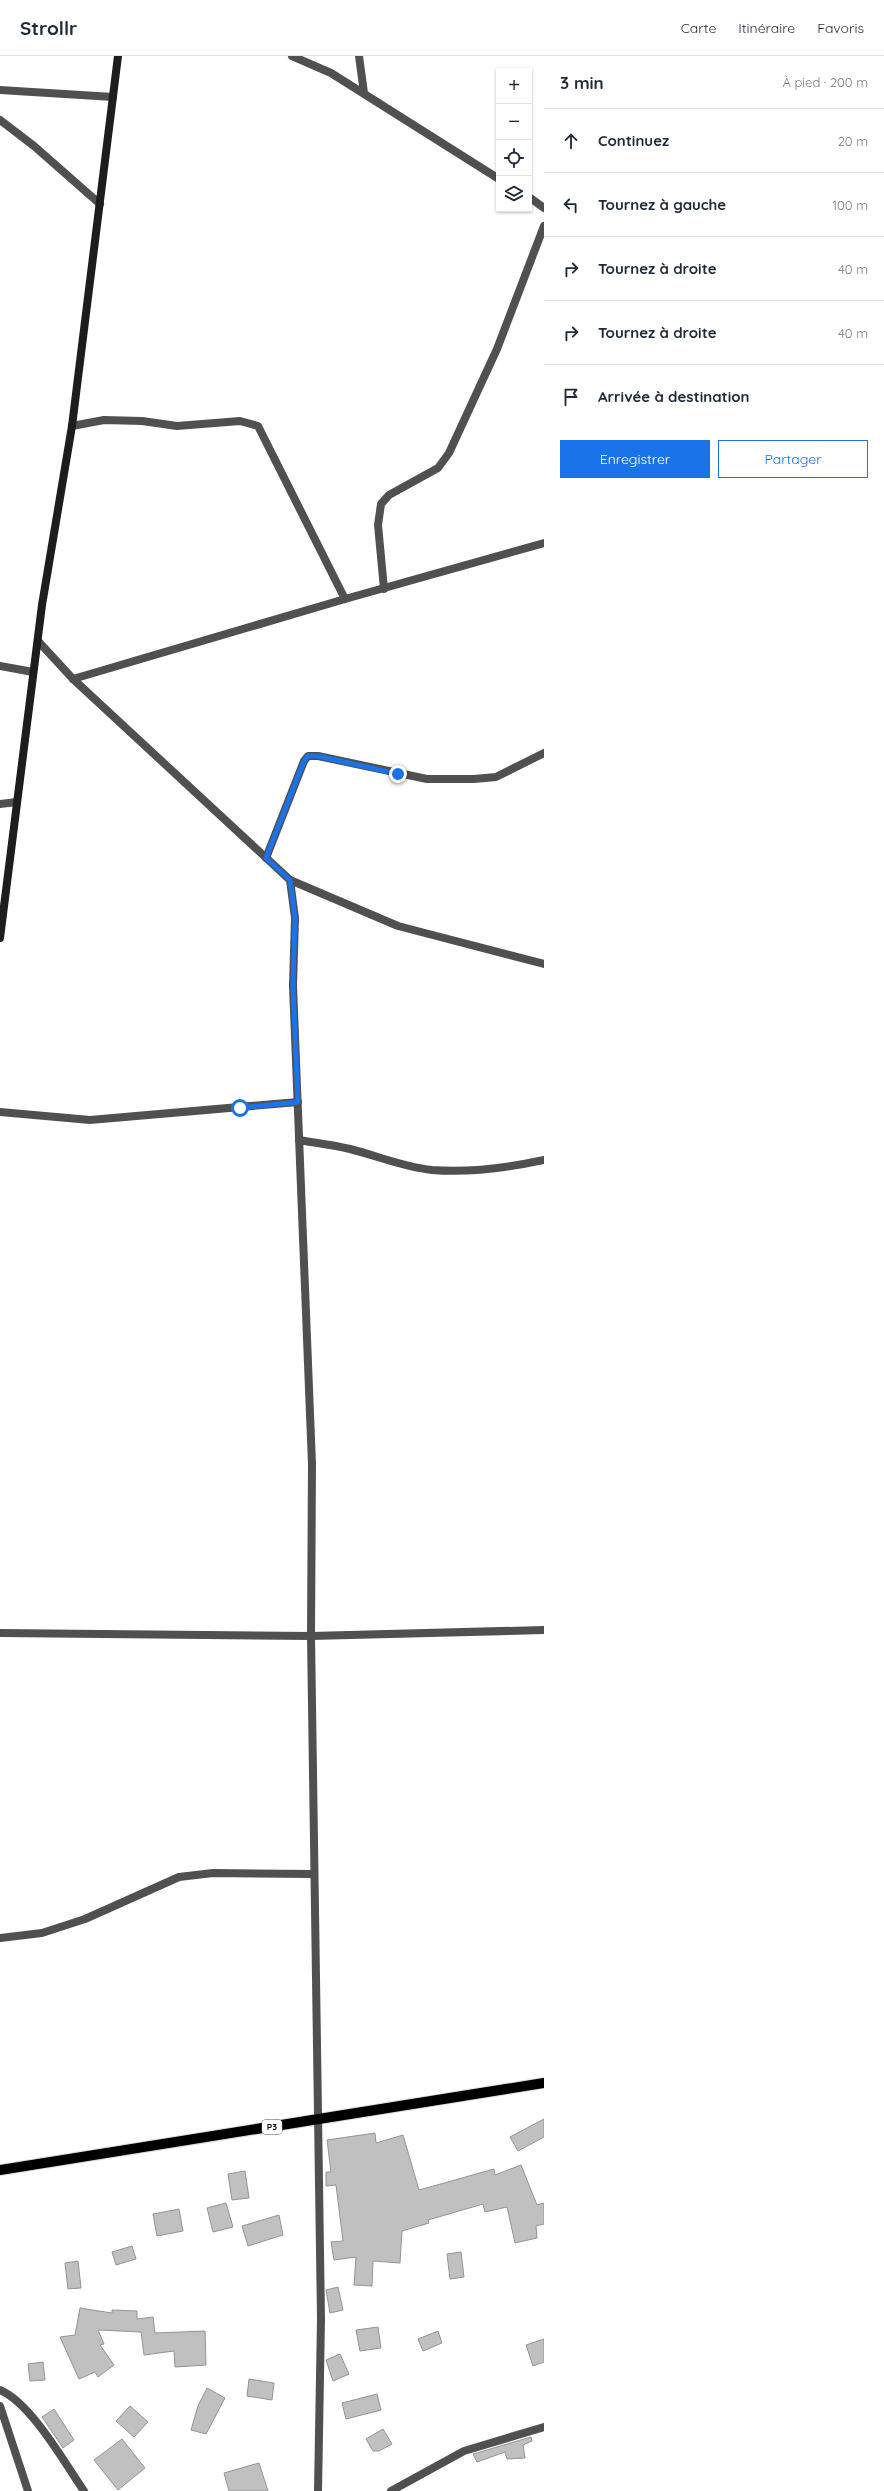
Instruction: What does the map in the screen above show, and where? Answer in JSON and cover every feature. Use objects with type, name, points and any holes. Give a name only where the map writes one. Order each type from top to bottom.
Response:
[{"type":"main road","points":[[0,938],[42,605],[72,426],[118,56]]},
{"type":"main road","name":"P3","points":[[0,2170],[544,2083]]},
{"type":"street","points":[[292,56],[330,73],[364,93],[496,177]]},
{"type":"street","points":[[359,56],[364,93]]},
{"type":"street","points":[[0,90],[113,97]]},
{"type":"street","points":[[0,120],[34,146],[100,204]]},
{"type":"street","points":[[532,199],[544,208]]},
{"type":"street","points":[[384,589],[378,524],[381,504],[389,495],[438,468],[449,453],[497,349],[544,226]]},
{"type":"street","points":[[72,426],[104,420],[189,426],[240,421],[258,426],[344,598]]},
{"type":"street","points":[[73,678],[344,598],[384,589],[544,544]]},
{"type":"street","points":[[38,641],[73,678],[290,880],[398,926],[544,964]]},
{"type":"street","points":[[0,666],[33,672]]},
{"type":"street","points":[[266,858],[304,761],[308,756],[318,756],[427,779],[474,779],[496,777],[544,753]]},
{"type":"street","points":[[0,804],[17,802]]},
{"type":"street","points":[[290,880],[295,918],[293,986],[312,1464],[311,1636],[321,2318],[318,2491]]},
{"type":"street","points":[[0,1112],[90,1120],[298,1102]]},
{"type":"street","points":[[299,1140],[350,1149],[391,1162],[431,1170],[464,1172],[513,1167],[544,1160]]},
{"type":"street","points":[[0,1633],[311,1636],[544,1630]]},
{"type":"street","points":[[0,1938],[42,1932],[85,1919],[179,1877],[213,1873],[314,1874]]},
{"type":"street","points":[[0,2390],[10,2394],[25,2407],[84,2491]]},
{"type":"street","points":[[0,2406],[28,2491]]},
{"type":"street","points":[[391,2491],[464,2451],[544,2427]]},
{"type":"street","points":[[401,2486],[408,2491]]},
{"type":"building","points":[[544,2119],[544,2137],[518,2151],[510,2137]]},
{"type":"building","points":[[375,2133],[376,2143],[403,2135],[419,2190],[494,2169],[495,2175],[521,2165],[537,2205],[544,2203],[544,2224],[536,2226],[537,2238],[515,2243],[507,2207],[485,2212],[483,2204],[428,2220],[429,2223],[402,2231],[400,2263],[373,2261],[372,2286],[354,2285],[356,2257],[334,2260],[331,2242],[343,2241],[336,2185],[326,2186],[326,2172],[331,2172],[327,2140]]},
{"type":"building","points":[[245,2171],[249,2198],[232,2200],[228,2174]]},
{"type":"building","points":[[226,2203],[233,2227],[213,2232],[207,2208]]},
{"type":"building","points":[[179,2209],[183,2231],[157,2236],[153,2214]]},
{"type":"building","points":[[279,2215],[283,2235],[248,2246],[242,2226]]},
{"type":"building","points":[[132,2246],[136,2259],[116,2265],[112,2252]]},
{"type":"building","points":[[461,2252],[464,2277],[450,2279],[447,2254]]},
{"type":"building","points":[[78,2261],[81,2288],[68,2289],[65,2263]]},
{"type":"building","points":[[338,2287],[343,2310],[330,2313],[326,2290]]},
{"type":"building","points":[[80,2308],[112,2313],[112,2310],[137,2311],[137,2319],[153,2317],[155,2333],[205,2331],[206,2365],[175,2367],[174,2351],[144,2355],[141,2332],[98,2330],[104,2344],[100,2345],[114,2365],[98,2377],[95,2372],[79,2379],[60,2337],[75,2335]]},
{"type":"building","points":[[378,2327],[381,2348],[360,2351],[356,2330]]},
{"type":"building","points":[[438,2331],[442,2343],[423,2351],[418,2339]]},
{"type":"building","points":[[544,2339],[544,2362],[533,2366],[526,2345]]},
{"type":"building","points":[[340,2354],[349,2374],[333,2381],[326,2360]]},
{"type":"building","points":[[43,2362],[45,2380],[30,2381],[28,2364]]},
{"type":"building","points":[[249,2379],[274,2383],[272,2400],[247,2396]]},
{"type":"building","points":[[207,2388],[225,2398],[206,2434],[191,2430],[198,2406]]},
{"type":"building","points":[[377,2394],[381,2410],[346,2419],[342,2403]]},
{"type":"building","points":[[130,2406],[148,2422],[134,2437],[116,2421]]},
{"type":"building","points":[[54,2409],[74,2440],[63,2448],[42,2417]]},
{"type":"building","points":[[383,2429],[392,2444],[379,2451],[373,2451],[366,2439]]},
{"type":"building","points":[[531,2437],[532,2441],[523,2445],[525,2458],[507,2459],[505,2452],[477,2462],[473,2454]]},
{"type":"building","points":[[122,2439],[145,2468],[118,2490],[94,2460]]},
{"type":"building","points":[[259,2463],[268,2491],[229,2491],[224,2473]]},
{"type":"route","points":[[240,1108],[298,1102],[293,986],[295,918],[290,880],[266,858],[304,761],[308,756],[318,756],[398,774]]}]
